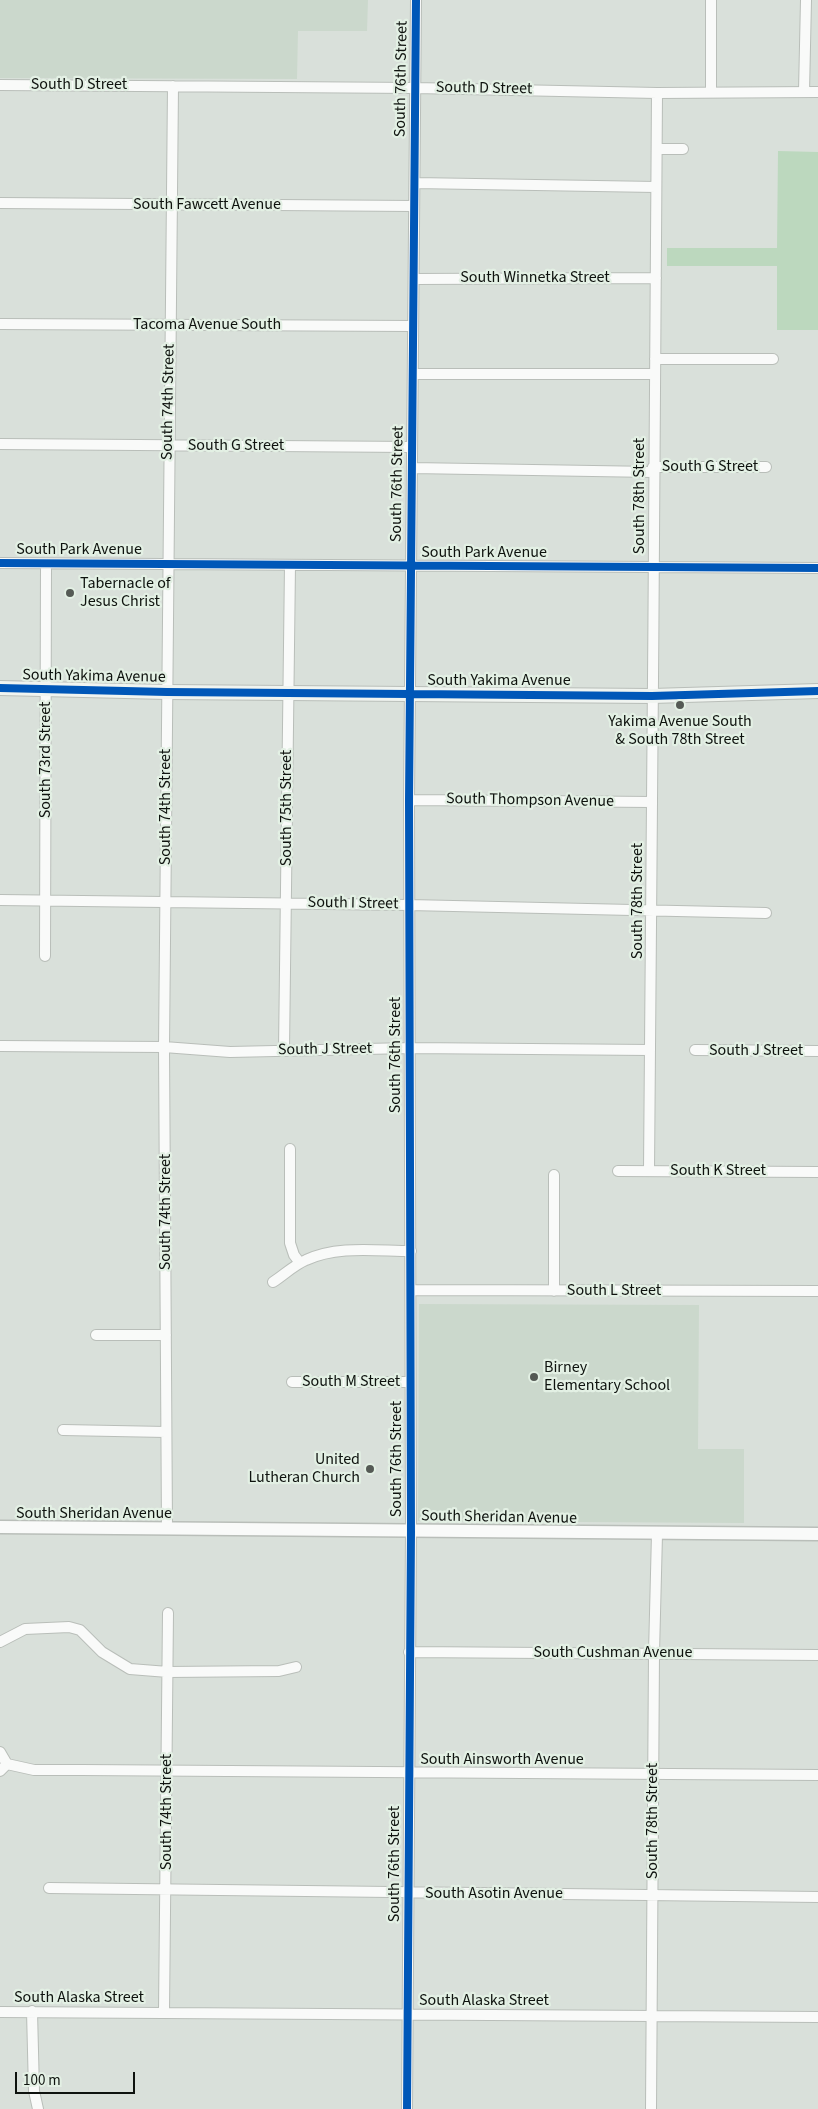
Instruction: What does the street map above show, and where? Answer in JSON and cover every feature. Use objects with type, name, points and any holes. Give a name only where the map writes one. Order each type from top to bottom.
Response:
[{"type":"main road","name":"South Yakima Avenue","points":[[0,688],[167,692],[652,696],[818,691]]},
{"type":"street","name":"South 76th Street","points":[[407,2109],[411,1290],[409,800],[416,0]]},
{"type":"street","points":[[711,0],[711,92]]},
{"type":"street","points":[[804,92],[806,0]]},
{"type":"street","name":"South D Street","points":[[0,85],[818,92]]},
{"type":"street","name":"South 74th Street","points":[[167,1528],[164,1047],[173,86]]},
{"type":"street","name":"South 78th Street","points":[[649,1171],[653,910],[653,470],[657,92]]},
{"type":"street","points":[[657,149],[683,149]]},
{"type":"street","points":[[414,183],[656,187]]},
{"type":"street","name":"South Fawcett Avenue","points":[[0,203],[414,206]]},
{"type":"street","name":"South Winnetka Street","points":[[414,278],[656,278]]},
{"type":"street","name":"Tacoma Avenue South","points":[[0,324],[413,326]]},
{"type":"street","points":[[655,360],[773,359]]},
{"type":"street","points":[[413,374],[655,374]]},
{"type":"street","name":"South G Street","points":[[0,444],[412,446]]},
{"type":"street","name":"South G Street","points":[[412,468],[653,470],[766,467]]},
{"type":"street","name":"South Park Avenue","points":[[0,563],[818,568]]},
{"type":"street","name":"South 73rd Street","points":[[45,956],[46,564]]},
{"type":"street","name":"South 75th Street","points":[[284,1050],[290,565]]},
{"type":"street","name":"South Thompson Avenue","points":[[409,800],[652,802]]},
{"type":"street","name":"South I Street","points":[[0,900],[409,905],[766,913]]},
{"type":"street","name":"South J Street","points":[[0,1046],[164,1047],[230,1052],[410,1048],[650,1050]]},
{"type":"street","name":"South J Street","points":[[695,1050],[818,1051]]},
{"type":"street","points":[[290,1150],[290,1243],[294,1255],[300,1263]]},
{"type":"street","name":"South K Street","points":[[618,1171],[818,1172]]},
{"type":"street","points":[[554,1175],[554,1291]]},
{"type":"street","points":[[273,1282],[300,1263],[314,1256],[333,1252],[411,1250]]},
{"type":"street","name":"South L Street","points":[[411,1290],[818,1291]]},
{"type":"street","points":[[96,1335],[166,1335]]},
{"type":"street","name":"South M Street","points":[[292,1382],[410,1382]]},
{"type":"street","points":[[63,1430],[166,1432]]},
{"type":"street","name":"South Sheridan Avenue","points":[[0,1527],[818,1534]]},
{"type":"street","name":"South 78th Street","points":[[651,2109],[654,1653],[657,1534]]},
{"type":"street","name":"South 74th Street","points":[[164,2012],[167,1890],[168,1613]]},
{"type":"street","points":[[0,1642],[25,1629],[69,1627],[80,1630],[102,1652],[130,1669],[168,1672],[279,1671],[296,1667]]},
{"type":"street","name":"South Cushman Avenue","points":[[409,1652],[818,1655]]},
{"type":"street","points":[[0,1752],[4,1768]]},
{"type":"street","name":"South Ainsworth Avenue","points":[[4,1768],[34,1770],[408,1774],[818,1775]]},
{"type":"street","name":"South Asotin Avenue","points":[[50,1888],[818,1897]]},
{"type":"street","points":[[32,2011],[34,2091],[38,2109]]},
{"type":"street","name":"South Alaska Street","points":[[0,2012],[818,2017]]},
{"type":"shaded area","points":[[0,0],[368,0],[367,31],[298,31],[297,79],[0,78]]},
{"type":"shaded area","name":"Birney Elementary School","points":[[419,1304],[699,1305],[698,1449],[744,1449],[744,1523],[418,1521]]},
{"type":"green space","points":[[778,151],[818,152],[818,330],[777,330],[777,266],[667,266],[667,248],[777,248]]},
{"type":"cycle path","points":[[407,2109],[411,1531],[409,800],[416,0]]},
{"type":"cycle path","points":[[0,563],[818,568]]},
{"type":"cycle path","points":[[0,688],[167,692],[652,696],[818,691]]},
{"type":"place","name":"Tabernacle of Jesus Christ","points":[[70,593]]},
{"type":"place","name":"Yakima Avenue South & South 78th Street","points":[[680,705]]},
{"type":"place","name":"Birney Elementary School","points":[[534,1377]]},
{"type":"place","name":"United Lutheran Church","points":[[370,1469]]}]
